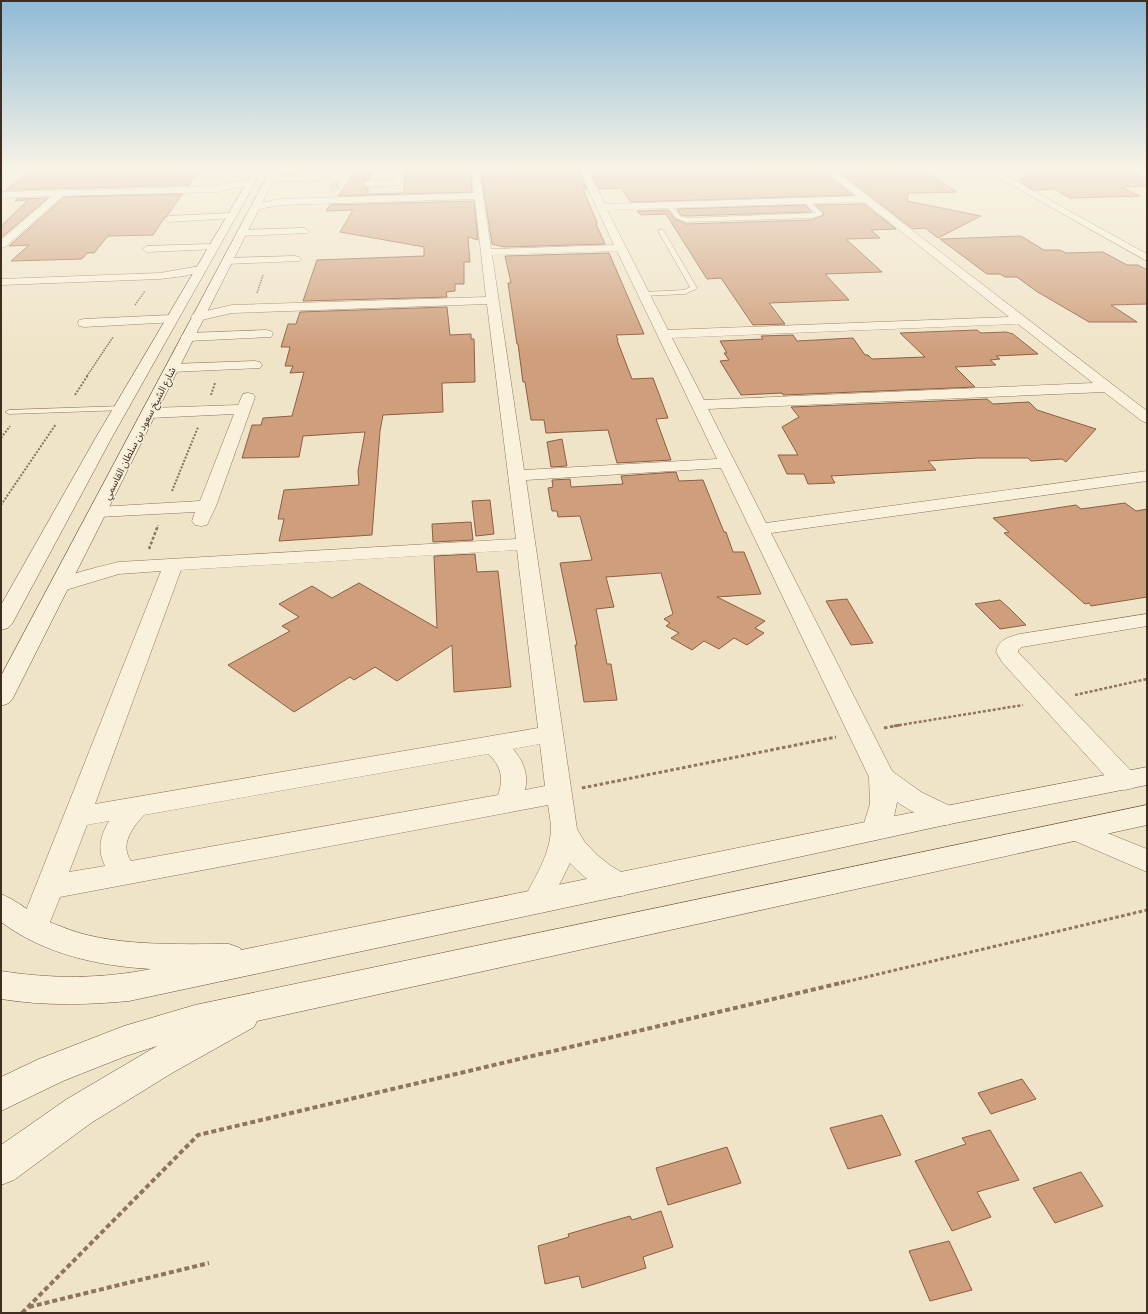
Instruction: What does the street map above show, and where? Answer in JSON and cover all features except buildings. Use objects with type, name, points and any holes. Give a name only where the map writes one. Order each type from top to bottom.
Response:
[{"type":"street","points":[[1,245],[20,228]]},
{"type":"street","points":[[1,624],[103,439],[223,228]]},
{"type":"street","name":"شارع الشيخ سعود بن سلطان القاسمي","points":[[1,698],[150,413],[244,228]]},
{"type":"street","points":[[484,228],[564,829],[562,847],[556,865],[548,884],[537,901]]},
{"type":"street","points":[[612,228],[882,777],[884,804],[881,817],[875,830]]},
{"type":"street","points":[[904,228],[1147,418]]},
{"type":"street","points":[[1094,228],[1147,258]]},
{"type":"street","points":[[241,233],[304,231]]},
{"type":"street","points":[[1,234],[15,233]]},
{"type":"street","points":[[147,249],[213,247]]},
{"type":"street","points":[[487,252],[621,248]]},
{"type":"street","points":[[227,261],[295,259]]},
{"type":"street","points":[[1,282],[160,276],[200,269]]},
{"type":"street","points":[[160,276],[176,279],[191,285]]},
{"type":"street","points":[[203,306],[223,297]]},
{"type":"street","points":[[203,306],[232,309],[493,300]]},
{"type":"street","points":[[84,323],[172,319]]},
{"type":"street","points":[[664,334],[1022,320]]},
{"type":"street","points":[[188,337],[266,334]]},
{"type":"street","points":[[172,368],[256,365]]},
{"type":"street","points":[[699,405],[1108,387]]},
{"type":"street","points":[[98,512],[204,514],[246,403],[150,413]]},
{"type":"street","points":[[103,439],[107,450],[130,450]]},
{"type":"street","points":[[516,475],[728,463]]},
{"type":"street","points":[[760,529],[1147,476]]},
{"type":"street","points":[[59,586],[118,568],[526,544]]},
{"type":"street","points":[[75,554],[94,564],[118,568]]},
{"type":"street","points":[[34,928],[173,565]]},
{"type":"street","points":[[1136,778],[1010,658],[1007,652],[1008,647],[1012,643],[1020,641],[1147,620]]},
{"type":"street","points":[[77,817],[551,734]]},
{"type":"street","points":[[493,744],[509,760],[513,770],[515,781],[513,792],[508,802]]},
{"type":"street","points":[[882,777],[909,798],[944,815]]},
{"type":"street","points":[[1,985],[29,990],[78,992],[129,987],[266,957],[620,885],[944,815],[1136,778]]},
{"type":"street","points":[[50,887],[559,793]]},
{"type":"street","points":[[124,873],[116,862],[113,848],[115,834],[124,820],[137,806]]},
{"type":"street","points":[[1,1094],[51,1070],[124,1041],[196,1020],[1147,815]]},
{"type":"street","points":[[564,829],[572,846],[584,861],[600,874],[620,885]]},
{"type":"street","points":[[1077,831],[1147,861]]},
{"type":"street","points":[[1,906],[11,915],[58,939],[86,947],[116,953],[146,956],[266,957]]},
{"type":"street","points":[[1,1167],[79,1111],[119,1086],[160,1062],[264,1006]]},
{"type":"lane","points":[[644,294],[685,292],[694,288],[660,231]]},
{"type":"lane","points":[[9,412],[122,408]]},
{"type":"path","points":[[22,1313],[198,1135],[1147,910]]},
{"type":"path","points":[[28,1307],[209,1263]]}]
